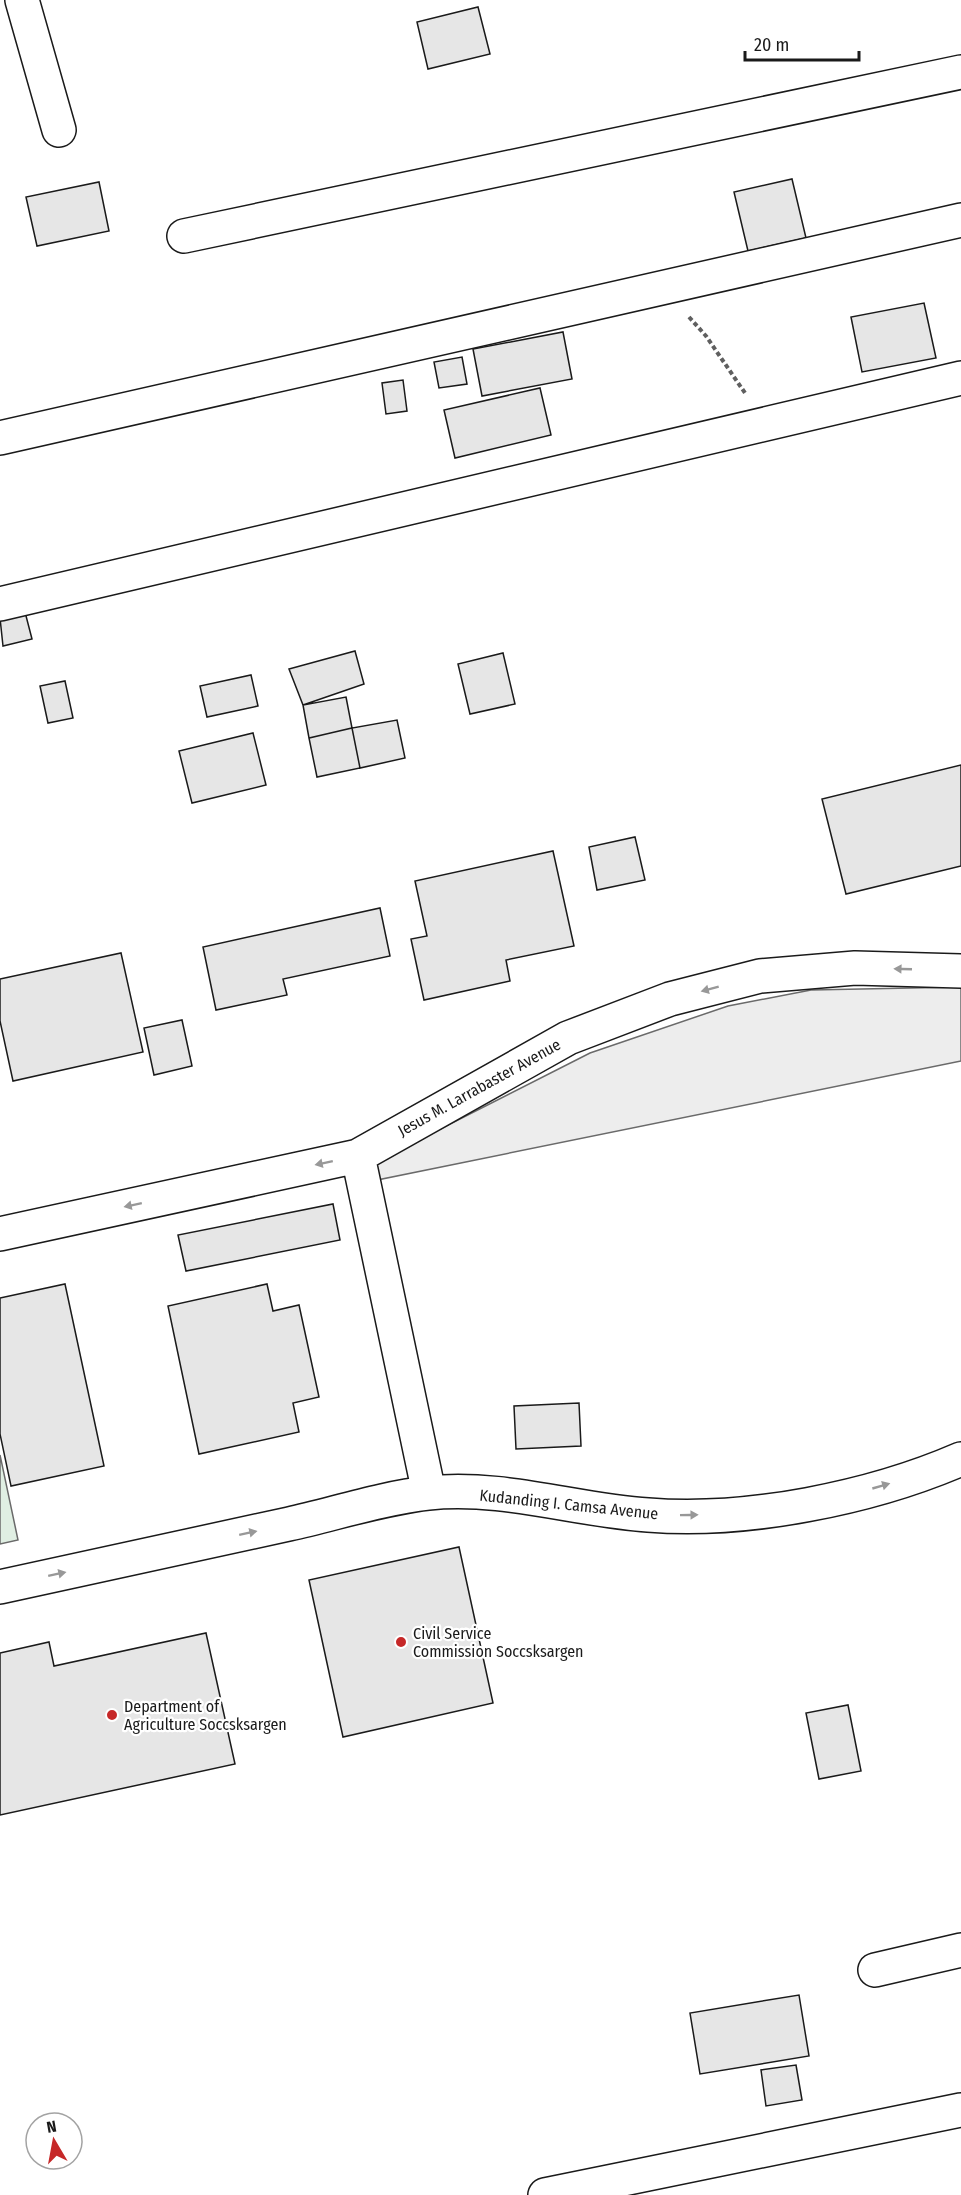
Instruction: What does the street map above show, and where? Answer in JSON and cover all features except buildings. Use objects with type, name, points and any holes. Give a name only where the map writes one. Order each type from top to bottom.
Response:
[{"type":"street","points":[[22,0],[59,130]]},
{"type":"street","points":[[184,236],[961,72]]},
{"type":"street","points":[[0,438],[961,220]]},
{"type":"street","points":[[0,604],[961,378]]},
{"type":"street","name":"Jesus M. Larrabaster Avenue","points":[[0,1234],[358,1156],[568,1038],[670,999],[760,976],[855,968],[961,971]]},
{"type":"street","points":[[358,1156],[429,1493]]},
{"type":"street","name":"Kudanding I. Camsa Avenue","points":[[0,1587],[429,1493],[506,1494],[650,1515],[715,1514],[776,1509],[843,1497],[930,1472],[961,1459]]},
{"type":"street","points":[[875,1970],[961,1950]]},
{"type":"street","points":[[545,2195],[961,2110]]},
{"type":"path","points":[[662,287],[706,336],[738,381],[763,425]]},
{"type":"green space","points":[[0,1455],[18,1540],[0,1544]]},
{"type":"shaded area","points":[[961,987],[961,1061],[377,1180],[375,1162],[590,1053],[728,1006],[811,990]]},
{"type":"place","name":"Civil Service Commission Soccsksargen","points":[[401,1642]]},
{"type":"place","name":"Department of Agriculture Soccsksargen","points":[[112,1715]]}]
